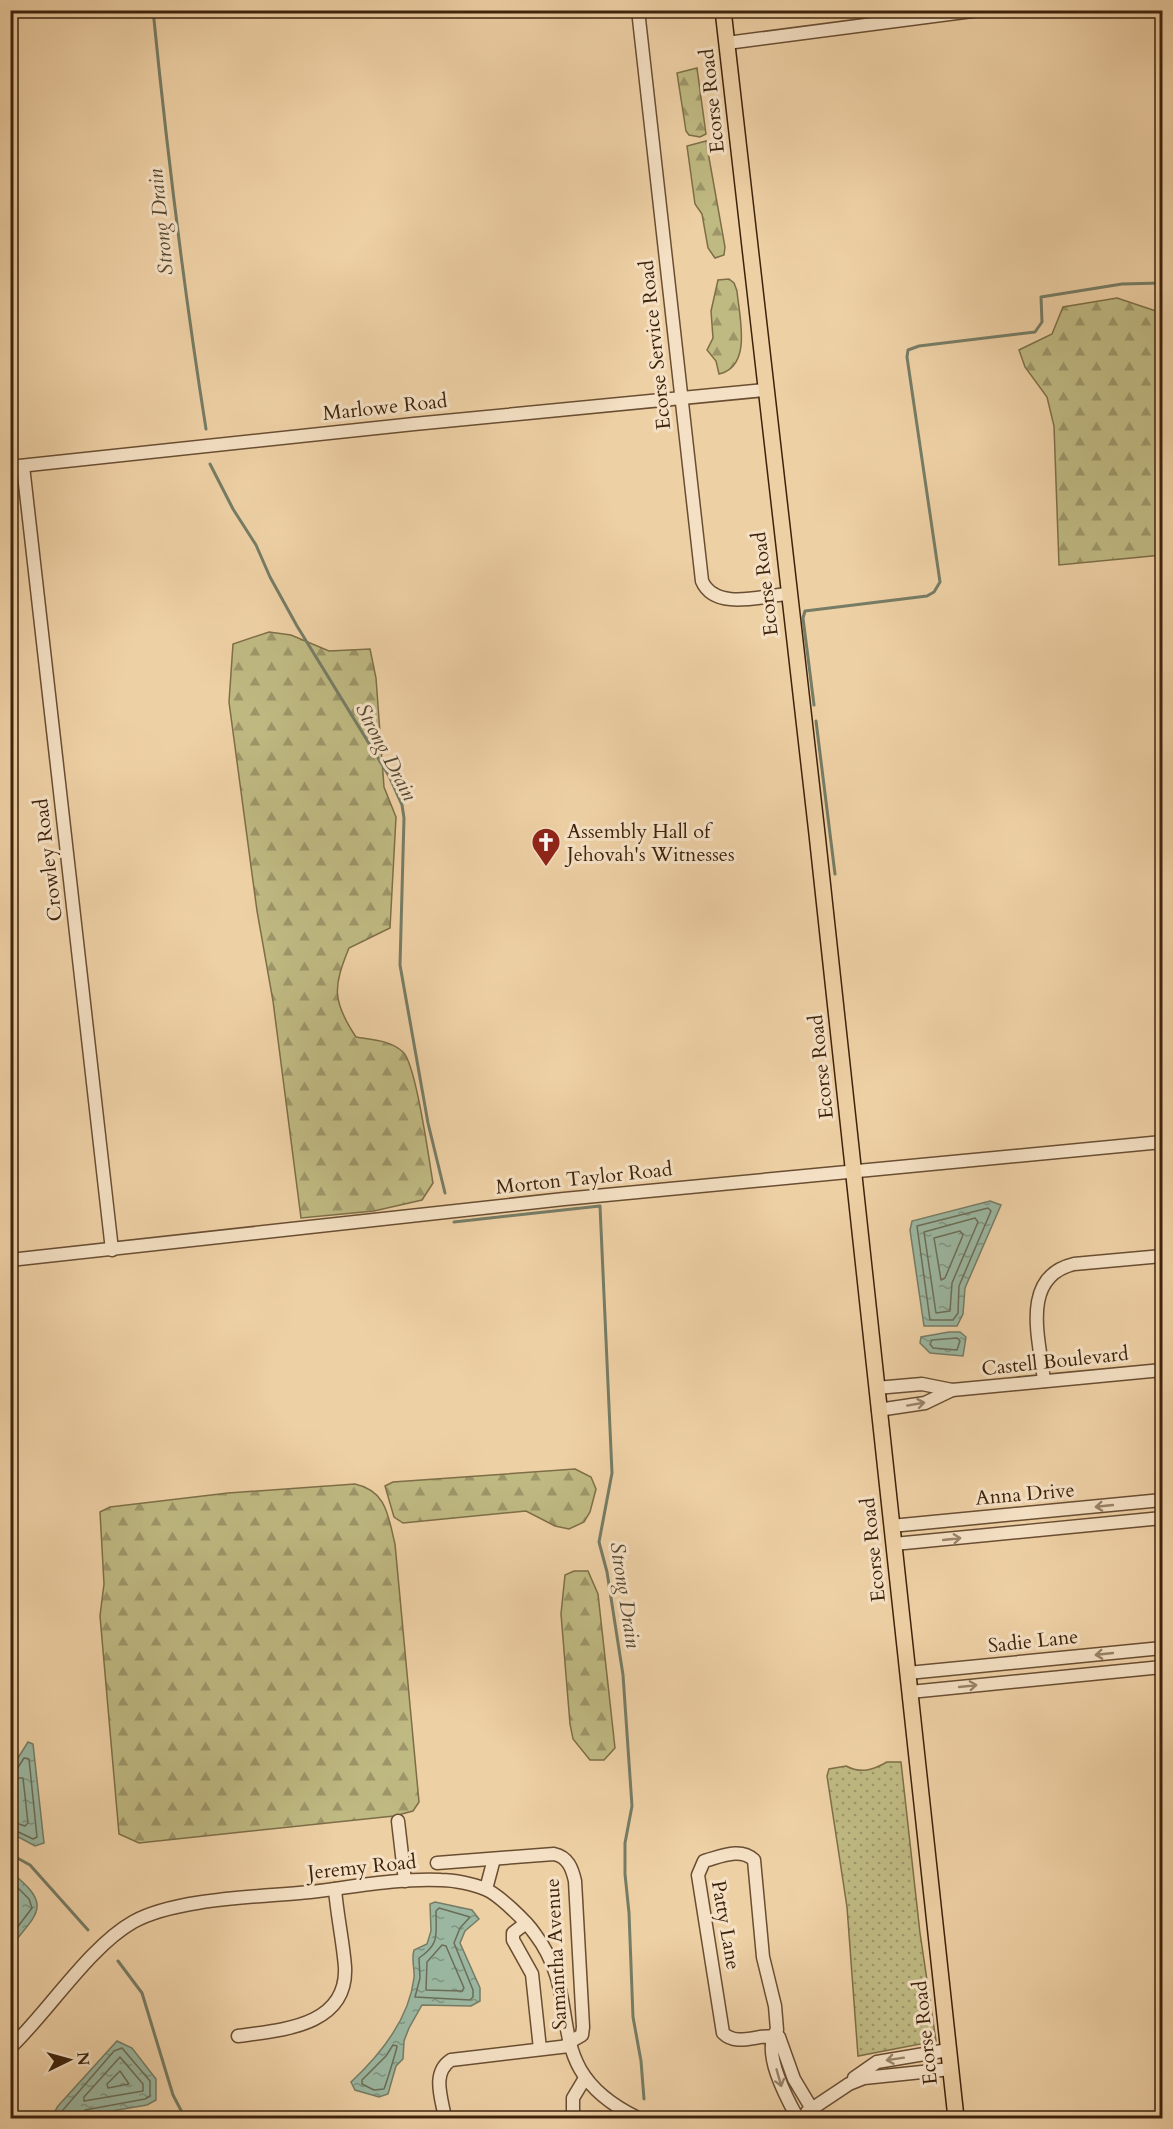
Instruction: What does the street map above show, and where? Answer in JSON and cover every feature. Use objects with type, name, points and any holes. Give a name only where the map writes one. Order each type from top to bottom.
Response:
[{"type":"main road","name":"Ecorse Road","points":[[723,10],[787,594],[854,1172],[956,2118]]},
{"type":"street","name":"Ecorse Service Road","points":[[638,10],[680,398],[704,586],[713,596],[724,599],[787,594]]},
{"type":"street","points":[[727,43],[980,10]]},
{"type":"street","name":"Marlowe Road","points":[[17,466],[765,390]]},
{"type":"street","name":"Crowley Road","points":[[17,466],[112,1250]]},
{"type":"street","name":"Morton Taylor Road","points":[[10,1260],[557,1200],[1162,1142]]},
{"type":"street","points":[[1044,1382],[1037,1306],[1041,1288],[1049,1276],[1060,1268],[1074,1264],[1162,1256]]},
{"type":"street","name":"Castell Boulevard","points":[[876,1388],[922,1384],[952,1390],[1162,1370]]},
{"type":"street","name":"Castell Boulevard","points":[[878,1410],[925,1403],[952,1390]]},
{"type":"street","name":"Anna Drive","points":[[891,1526],[1162,1500]]},
{"type":"street","name":"Anna Drive","points":[[894,1544],[1162,1518]]},
{"type":"street","name":"Sadie Lane","points":[[908,1672],[1162,1648]]},
{"type":"street","name":"Sadie Lane","points":[[910,1692],[1162,1667]]},
{"type":"street","points":[[398,1821],[405,1881]]},
{"type":"street","name":"Patty Lane","points":[[772,2036],[735,2040],[723,2033],[698,1875],[704,1861],[734,1853],[748,1855],[754,1860],[763,1956],[776,2006],[777,2030],[770,2043],[780,2085],[796,2118]]},
{"type":"street","name":"Samantha Avenue","points":[[437,1863],[554,1854],[561,1856],[572,1870],[583,2027],[582,2035],[568,2044]]},
{"type":"street","points":[[486,1889],[494,1859]]},
{"type":"street","name":"Jeremy Road","points":[[10,2048],[108,1940],[148,1915],[185,1906],[405,1881],[444,1880],[486,1889],[526,1923],[552,1961],[568,2044],[585,2078],[631,2117]]},
{"type":"street","points":[[238,2036],[307,2024],[328,2009],[339,1994],[344,1983],[345,1968],[335,1889]]},
{"type":"street","points":[[526,1923],[513,1933],[513,1940],[532,1974],[540,2049]]},
{"type":"street","points":[[772,2036],[782,2040],[794,2079],[812,2109]]},
{"type":"street","points":[[445,2118],[439,2077],[444,2064],[451,2060],[568,2044]]},
{"type":"street","points":[[796,2118],[849,2084],[861,2072],[877,2062],[948,2050]]},
{"type":"street","points":[[849,2084],[879,2075],[951,2069]]},
{"type":"street","points":[[573,2118],[573,2098],[585,2078]]},
{"type":"green space","points":[[697,68],[706,134],[700,137],[689,135],[686,131],[677,73]]},
{"type":"green space","points":[[706,141],[725,247],[724,255],[715,258],[708,248],[702,214],[695,204],[687,146]]},
{"type":"green space","points":[[729,279],[734,283],[737,291],[742,339],[736,361],[730,369],[719,374],[716,361],[707,350],[713,338],[711,311],[718,280]]},
{"type":"green space","points":[[1117,298],[1162,313],[1162,555],[1059,565],[1054,426],[1047,397],[1025,367],[1019,350],[1052,334],[1063,307]]},
{"type":"green space","points":[[269,632],[291,635],[329,651],[370,649],[376,678],[384,787],[396,817],[390,928],[349,948],[340,973],[337,994],[343,1013],[356,1037],[393,1045],[403,1052],[408,1060],[417,1093],[433,1183],[422,1200],[374,1211],[301,1218],[273,1001],[257,911],[229,702],[233,644]]},
{"type":"green space","points":[[575,1469],[591,1477],[596,1489],[590,1512],[584,1522],[569,1529],[555,1526],[526,1511],[403,1523],[394,1517],[385,1486],[393,1482]]},
{"type":"green space","points":[[355,1484],[366,1487],[380,1499],[388,1515],[395,1544],[419,1802],[413,1811],[394,1816],[139,1843],[119,1834],[100,1616],[104,1584],[100,1512],[110,1507],[228,1493]]},
{"type":"green space","points":[[574,1571],[588,1571],[598,1594],[615,1748],[604,1760],[590,1760],[573,1739],[570,1724],[561,1614],[565,1575]]},
{"type":"green space","points":[[887,1762],[901,1762],[920,1933],[936,2041],[858,2056],[847,1907],[827,1776],[829,1769],[846,1766],[857,1770],[867,1770]]},
{"type":"water","points":[[990,1201],[1001,1205],[965,1288],[963,1314],[957,1326],[924,1326],[910,1230],[912,1221]]},
{"type":"water","points":[[960,1332],[966,1337],[963,1356],[930,1353],[920,1343],[921,1337]]},
{"type":"water","points":[[28,1742],[33,1744],[44,1843],[35,1846],[11,1833],[11,1769]]},
{"type":"water","points":[[11,1872],[32,1893],[37,1909],[29,1925],[11,1946]]},
{"type":"water","points":[[435,1902],[472,1910],[479,1919],[465,1931],[460,1943],[480,1988],[480,2001],[471,2006],[422,2005],[404,2041],[403,2059],[396,2066],[388,2094],[379,2097],[355,2090],[351,2082],[392,2035],[406,2008],[414,1978],[414,1950],[427,1944],[431,1931],[430,1904]]},
{"type":"water","points":[[117,2041],[132,2048],[156,2079],[156,2100],[147,2105],[70,2118],[51,2118],[58,2106]]},
{"type":"waterway","name":"Strong Drain","points":[[153,10],[176,220],[206,429]]},
{"type":"waterway","points":[[814,705],[803,618],[805,611],[927,596],[934,592],[940,582],[907,357],[908,350],[919,346],[1035,332],[1042,322],[1041,297],[1122,284],[1162,283]]},
{"type":"waterway","name":"Strong Drain","points":[[210,464],[233,509],[256,545],[270,577],[297,626],[389,776],[402,805],[404,818],[400,965],[428,1123],[445,1193]]},
{"type":"waterway","points":[[816,721],[835,874]]},
{"type":"waterway","name":"Strong Drain","points":[[454,1222],[600,1206],[612,1473],[599,1542],[607,1572],[623,1675],[632,1806],[625,1843],[625,1874],[629,1913],[633,2017],[641,2061],[644,2099]]},
{"type":"waterway","points":[[10,1854],[30,1865],[88,1930]]},
{"type":"waterway","points":[[118,1961],[142,1993],[173,2095],[185,2118]]},
{"type":"place","name":"Assembly Hall of Jehovah's Witnesses","points":[[546,868]]}]
